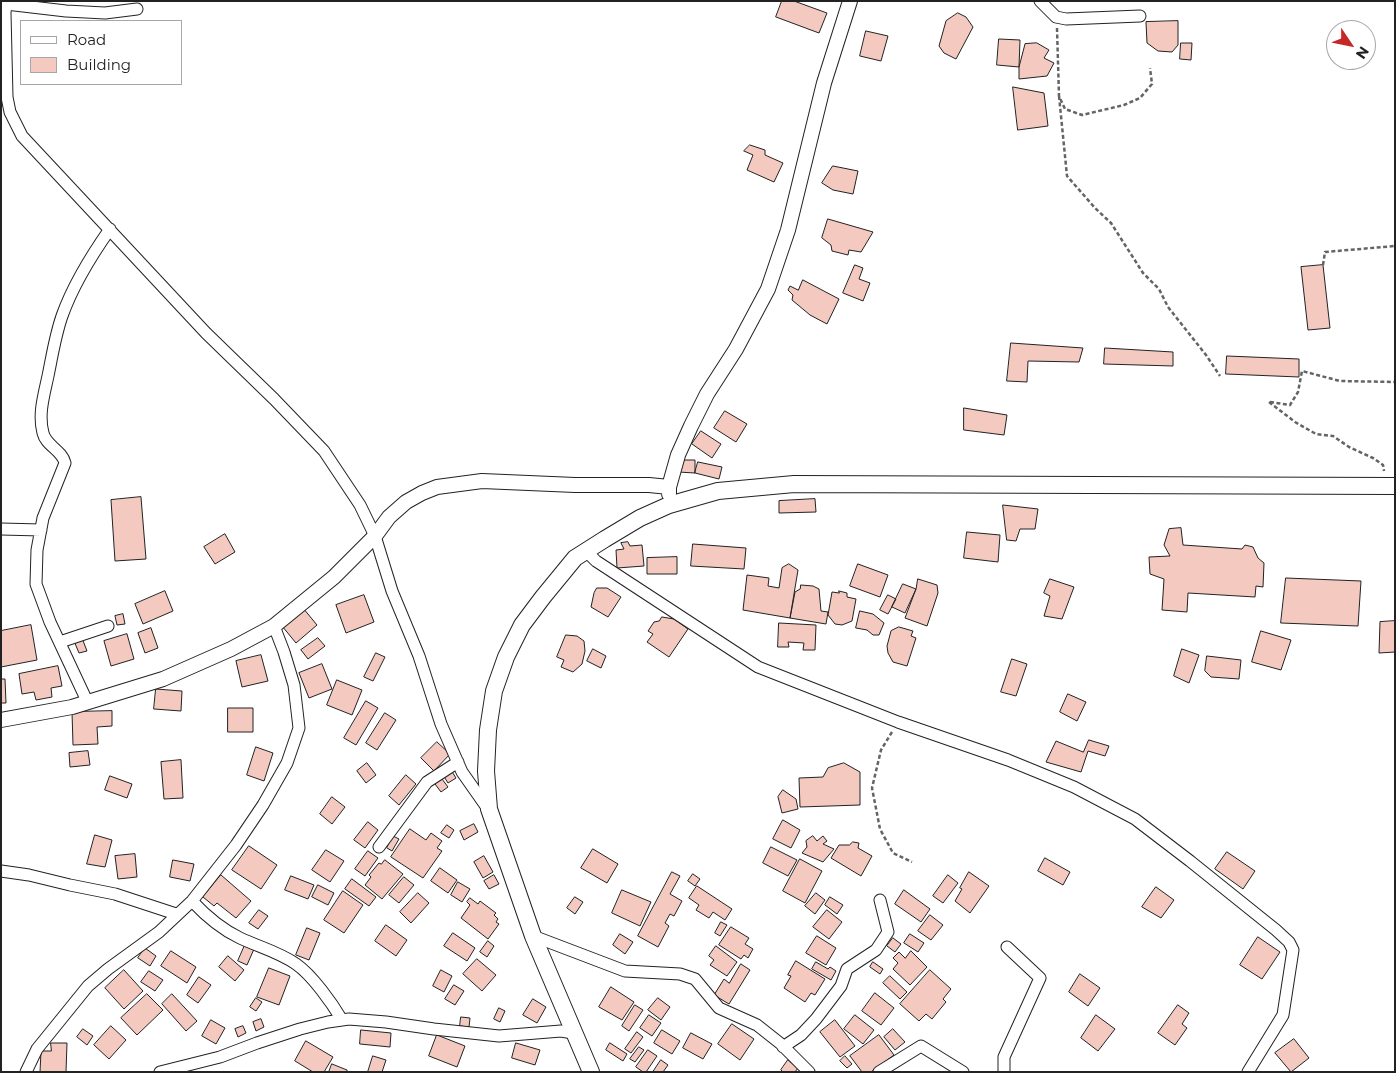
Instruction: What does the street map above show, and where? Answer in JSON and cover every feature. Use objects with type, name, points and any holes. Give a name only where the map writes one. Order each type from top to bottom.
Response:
[{"type":"main road","points":[[591,1072],[533,936],[488,809],[486,771],[488,730],[494,691],[506,657],[522,626],[542,597],[575,558],[640,518],[669,505],[718,491],[794,484],[1391,486]]},
{"type":"street","points":[[669,505],[669,487],[678,454],[707,394],[736,349],[768,290],[788,230],[824,83],[850,1]]},
{"type":"street","points":[[1040,1],[1056,17],[1066,19],[1140,16]]},
{"type":"street","points":[[137,9],[105,13],[66,11],[6,3],[8,97],[6,109],[22,136],[206,333],[324,451],[360,506],[375,536],[392,591],[419,656],[441,724],[462,772],[488,809]]},
{"type":"street","points":[[87,701],[50,622],[36,584],[37,550],[43,518],[65,463],[64,458],[47,442],[43,434],[41,409],[62,317],[75,285],[93,253],[110,229]]},
{"type":"street","points":[[1,720],[72,707],[163,679],[231,649],[274,626],[334,577],[375,536],[389,517],[406,502],[437,487],[482,481],[669,487]]},
{"type":"street","points":[[1,529],[41,530]]},
{"type":"street","points":[[586,551],[596,561],[758,667],[898,722],[1008,760],[1074,788],[1135,819],[1190,861],[1276,930],[1289,942],[1294,950],[1283,1015],[1248,1072]]},
{"type":"street","points":[[60,642],[108,626]]},
{"type":"street","points":[[26,1072],[37,1049],[88,986],[159,932],[192,901],[236,845],[263,805],[287,763],[299,728],[294,685],[274,626]]},
{"type":"street","points":[[379,847],[427,782],[458,762]]},
{"type":"street","points":[[1,871],[29,875],[115,894],[176,914]]},
{"type":"street","points":[[783,1046],[801,1035],[816,1019],[841,986],[847,969],[876,950],[888,932],[880,900]]},
{"type":"street","points":[[192,901],[219,926],[240,938],[277,953],[297,964],[335,1008],[342,1020]]},
{"type":"street","points":[[533,936],[625,971],[680,974],[695,980],[719,1008],[757,1025],[783,1046],[809,1072]]},
{"type":"street","points":[[1004,1072],[1004,1057],[1040,978],[1007,947]]},
{"type":"street","points":[[160,1072],[220,1057],[300,1029],[349,1019],[499,1036],[561,1031],[573,1033]]},
{"type":"street","points":[[879,1072],[921,1046],[962,1072]]},
{"type":"path","points":[[1056,17],[1059,96],[1067,176],[1094,208],[1111,223],[1143,273],[1158,289],[1168,307],[1220,376]]},
{"type":"path","points":[[1059,96],[1065,108],[1082,115],[1124,105],[1140,98],[1152,84],[1150,68]]},
{"type":"path","points":[[1324,265],[1325,252],[1395,246]]},
{"type":"path","points":[[1391,486],[1383,465],[1373,458],[1333,436],[1316,434],[1269,402],[1290,405],[1298,392],[1302,371],[1340,381],[1395,382]]},
{"type":"path","points":[[898,722],[881,750],[872,788],[880,829],[893,853],[912,862]]},
{"type":"building","points":[[782,1],[794,1],[827,13],[819,33],[776,17]]},
{"type":"building","points":[[958,13],[966,17],[973,27],[956,59],[944,53],[939,46],[946,21]]},
{"type":"building","points":[[1178,21],[1178,45],[1172,52],[1158,51],[1147,43],[1146,22]]},
{"type":"building","points":[[866,31],[888,36],[881,61],[860,56]]},
{"type":"building","points":[[999,39],[1020,40],[1019,67],[997,65]]},
{"type":"building","points":[[1037,43],[1049,50],[1044,58],[1054,63],[1047,76],[1019,79],[1019,67],[1025,44]]},
{"type":"building","points":[[1181,43],[1192,43],[1191,60],[1180,59]]},
{"type":"building","points":[[1013,87],[1044,93],[1048,126],[1018,130]]},
{"type":"building","points":[[750,145],[765,150],[765,155],[783,163],[774,182],[747,170],[753,155],[744,151]]},
{"type":"building","points":[[833,166],[858,171],[853,194],[833,190],[822,183]]},
{"type":"building","points":[[828,219],[873,232],[861,252],[849,250],[848,255],[832,251],[831,245],[822,238]]},
{"type":"building","points":[[855,265],[863,268],[859,279],[870,283],[863,301],[843,293]]},
{"type":"building","points":[[1323,265],[1330,328],[1308,330],[1301,267]]},
{"type":"building","points":[[803,280],[839,299],[827,324],[810,315],[792,300],[793,295],[788,290],[790,286],[798,290]]},
{"type":"building","points":[[1011,343],[1083,348],[1079,362],[1028,361],[1027,382],[1007,381]]},
{"type":"building","points":[[1105,348],[1173,352],[1173,366],[1104,364]]},
{"type":"building","points":[[1227,356],[1299,359],[1299,377],[1226,374]]},
{"type":"building","points":[[964,408],[1007,415],[1004,435],[964,430]]},
{"type":"building","points":[[725,411],[747,424],[736,442],[714,428]]},
{"type":"building","points":[[701,431],[721,444],[712,458],[692,444]]},
{"type":"building","points":[[683,460],[695,460],[695,473],[678,472]]},
{"type":"building","points":[[698,462],[722,467],[719,479],[695,473]]},
{"type":"building","points":[[141,497],[146,559],[115,561],[111,500]]},
{"type":"building","points":[[815,499],[816,512],[779,513],[779,501]]},
{"type":"building","points":[[1003,505],[1038,509],[1035,529],[1020,529],[1016,541],[1007,540]]},
{"type":"building","points":[[1181,528],[1183,545],[1242,549],[1245,545],[1253,547],[1258,558],[1264,563],[1263,587],[1256,586],[1255,597],[1188,593],[1187,612],[1162,610],[1164,579],[1150,574],[1149,557],[1170,556],[1164,545],[1169,529]]},
{"type":"building","points":[[967,532],[1000,535],[998,562],[964,558]]},
{"type":"building","points":[[225,534],[235,552],[215,564],[204,547]]},
{"type":"building","points":[[628,542],[630,546],[642,545],[644,566],[617,568],[616,550],[624,549],[621,543]]},
{"type":"building","points":[[693,544],[746,548],[744,569],[691,566]]},
{"type":"building","points":[[677,557],[677,574],[647,574],[647,558]]},
{"type":"building","points":[[789,564],[798,570],[790,618],[743,610],[747,575],[769,578],[768,586],[779,588],[782,568]]},
{"type":"building","points":[[858,564],[888,575],[880,597],[850,586]]},
{"type":"building","points":[[1286,578],[1361,581],[1358,626],[1281,623]]},
{"type":"building","points":[[918,579],[937,585],[938,593],[927,626],[905,618]]},
{"type":"building","points":[[1050,579],[1074,587],[1062,619],[1044,616],[1050,596],[1044,593]]},
{"type":"building","points":[[903,584],[916,589],[905,613],[892,607]]},
{"type":"building","points":[[801,585],[813,586],[819,589],[821,611],[828,612],[826,624],[790,618],[795,592],[800,589]]},
{"type":"building","points":[[597,588],[607,588],[621,597],[608,617],[591,607]]},
{"type":"building","points":[[165,591],[173,611],[143,624],[135,604]]},
{"type":"building","points":[[839,591],[847,593],[847,597],[856,599],[852,621],[842,625],[835,624],[828,615],[832,592],[839,593]]},
{"type":"building","points":[[364,595],[374,622],[346,633],[336,605]]},
{"type":"building","points":[[888,595],[896,599],[888,614],[880,610]]},
{"type":"building","points":[[303,608],[317,625],[296,643],[282,626]]},
{"type":"building","points":[[860,611],[873,614],[884,623],[879,635],[873,635],[867,630],[856,628]]},
{"type":"building","points":[[123,614],[125,624],[117,625],[115,616]]},
{"type":"building","points":[[662,617],[674,619],[688,629],[669,657],[647,642],[653,634],[648,631],[654,622],[659,621]]},
{"type":"building","points":[[1395,621],[1395,652],[1379,653],[1380,622]]},
{"type":"building","points":[[779,623],[816,625],[815,650],[803,650],[804,643],[788,642],[789,647],[778,647]]},
{"type":"building","points":[[31,625],[37,660],[1,667],[1,631]]},
{"type":"building","points":[[899,627],[913,631],[911,636],[916,638],[907,666],[893,662],[888,653],[887,646],[891,631]]},
{"type":"building","points":[[151,628],[158,648],[145,653],[138,633]]},
{"type":"building","points":[[1261,631],[1291,640],[1281,670],[1252,662]]},
{"type":"building","points":[[127,634],[134,659],[111,666],[104,641]]},
{"type":"building","points":[[566,635],[577,636],[584,641],[585,651],[582,664],[573,672],[561,667],[564,660],[557,657]]},
{"type":"building","points":[[82,638],[87,651],[79,653],[74,641]]},
{"type":"building","points":[[318,638],[325,646],[308,659],[301,650]]},
{"type":"building","points":[[593,649],[606,656],[601,668],[587,661]]},
{"type":"building","points":[[1182,649],[1199,655],[1189,683],[1174,676]]},
{"type":"building","points":[[376,653],[385,657],[373,681],[364,677]]},
{"type":"building","points":[[261,655],[268,681],[242,687],[236,661]]},
{"type":"building","points":[[1207,656],[1241,660],[1239,679],[1211,677],[1205,671]]},
{"type":"building","points":[[1012,659],[1027,664],[1016,696],[1001,692]]},
{"type":"building","points":[[322,664],[332,689],[309,698],[299,673]]},
{"type":"building","points":[[58,666],[62,686],[51,688],[52,697],[36,700],[34,692],[22,694],[19,674]]},
{"type":"building","points":[[1,679],[5,679],[6,703],[1,703]]},
{"type":"building","points":[[337,680],[362,690],[352,715],[327,705]]},
{"type":"building","points":[[156,689],[182,691],[181,711],[154,709]]},
{"type":"building","points":[[1068,694],[1086,702],[1077,721],[1060,712]]},
{"type":"building","points":[[366,701],[378,708],[356,745],[344,738]]},
{"type":"building","points":[[228,708],[253,708],[253,732],[228,732]]},
{"type":"building","points":[[112,711],[112,726],[97,727],[98,744],[73,745],[72,712]]},
{"type":"building","points":[[385,713],[396,720],[377,750],[366,743]]},
{"type":"building","points":[[1089,740],[1109,746],[1105,756],[1088,751],[1081,772],[1046,762],[1056,741],[1083,752]]},
{"type":"building","points":[[437,742],[450,754],[434,771],[421,758]]},
{"type":"building","points":[[256,747],[273,753],[264,781],[247,775]]},
{"type":"building","points":[[88,751],[90,765],[70,767],[69,753]]},
{"type":"building","points":[[181,760],[183,798],[164,799],[161,762]]},
{"type":"building","points":[[367,763],[376,775],[366,783],[357,771]]},
{"type":"building","points":[[844,763],[860,772],[860,805],[800,807],[799,778],[823,777],[828,768]]},
{"type":"building","points":[[451,770],[456,778],[448,783],[443,775]]},
{"type":"building","points":[[406,775],[416,784],[399,805],[389,796]]},
{"type":"building","points":[[110,776],[132,784],[127,798],[105,790]]},
{"type":"building","points":[[442,779],[448,787],[441,792],[435,784]]},
{"type":"building","points":[[783,790],[796,799],[798,809],[782,813],[778,797]]},
{"type":"building","points":[[332,797],[345,807],[332,824],[320,814]]},
{"type":"building","points":[[783,820],[800,830],[791,848],[773,839]]},
{"type":"building","points":[[368,822],[378,830],[365,848],[354,840]]},
{"type":"building","points":[[474,824],[478,832],[464,840],[460,831]]},
{"type":"building","points":[[447,825],[454,830],[449,838],[441,833]]},
{"type":"building","points":[[410,829],[426,840],[431,833],[442,841],[437,848],[442,851],[423,878],[391,857]]},
{"type":"building","points":[[95,835],[112,840],[105,867],[87,864]]},
{"type":"building","points":[[393,836],[399,839],[392,851],[387,848]]},
{"type":"building","points":[[813,836],[817,841],[823,836],[827,841],[823,844],[834,849],[823,862],[802,853],[807,847],[806,841]]},
{"type":"building","points":[[853,842],[859,843],[858,848],[872,856],[861,876],[831,858],[839,845],[849,845]]},
{"type":"building","points":[[249,846],[277,865],[261,889],[232,870]]},
{"type":"building","points":[[771,847],[797,860],[788,876],[763,863]]},
{"type":"building","points":[[593,849],[618,864],[607,883],[581,868]]},
{"type":"building","points":[[326,850],[344,861],[330,882],[312,870]]},
{"type":"building","points":[[368,851],[378,858],[365,876],[355,869]]},
{"type":"building","points":[[1227,852],[1255,871],[1243,889],[1215,869]]},
{"type":"building","points":[[135,854],[137,877],[118,879],[115,856]]},
{"type":"building","points":[[484,856],[493,872],[483,878],[474,862]]},
{"type":"building","points":[[1045,858],[1070,872],[1063,885],[1038,871]]},
{"type":"building","points":[[800,859],[822,871],[805,903],[783,891]]},
{"type":"building","points":[[173,860],[194,864],[190,881],[170,877]]},
{"type":"building","points":[[385,860],[403,874],[382,899],[365,885],[371,877],[369,875],[379,863],[381,864]]},
{"type":"building","points":[[440,868],[457,880],[448,893],[431,881]]},
{"type":"building","points":[[672,872],[680,876],[670,894],[682,901],[674,916],[670,914],[665,923],[669,926],[658,947],[638,936]]},
{"type":"building","points":[[969,872],[989,886],[970,913],[955,901]]},
{"type":"building","points":[[693,874],[700,879],[695,886],[688,881]]},
{"type":"building","points":[[221,875],[251,901],[236,918],[217,903],[214,906],[203,897]]},
{"type":"building","points":[[494,875],[499,884],[489,889],[484,881]]},
{"type":"building","points":[[948,875],[958,883],[943,903],[933,896]]},
{"type":"building","points":[[291,876],[314,885],[308,899],[285,890]]},
{"type":"building","points":[[404,877],[414,885],[399,903],[389,895]]},
{"type":"building","points":[[352,879],[376,897],[369,906],[345,889]]},
{"type":"building","points":[[458,882],[470,889],[462,902],[451,895]]},
{"type":"building","points":[[318,885],[334,893],[328,905],[312,897]]},
{"type":"building","points":[[697,886],[732,909],[725,920],[713,912],[709,918],[696,910],[699,905],[689,898]]},
{"type":"building","points":[[1156,887],[1174,900],[1161,918],[1142,907]]},
{"type":"building","points":[[622,890],[651,902],[640,926],[612,913]]},
{"type":"building","points":[[904,890],[930,909],[921,922],[895,904]]},
{"type":"building","points":[[343,891],[363,905],[344,933],[324,920]]},
{"type":"building","points":[[418,893],[429,903],[411,923],[400,912]]},
{"type":"building","points":[[816,893],[825,900],[815,914],[805,906]]},
{"type":"building","points":[[575,897],[583,902],[575,914],[567,908]]},
{"type":"building","points":[[830,897],[843,905],[837,914],[825,905]]},
{"type":"building","points":[[470,898],[478,904],[480,901],[496,913],[494,915],[498,919],[496,922],[499,924],[488,939],[461,918],[470,905],[467,902]]},
{"type":"building","points":[[259,910],[268,916],[258,929],[249,923]]},
{"type":"building","points":[[827,910],[842,922],[829,939],[813,927]]},
{"type":"building","points":[[930,915],[943,925],[931,940],[918,931]]},
{"type":"building","points":[[721,922],[727,925],[720,936],[715,933]]},
{"type":"building","points":[[386,925],[407,940],[396,956],[375,941]]},
{"type":"building","points":[[731,927],[749,938],[745,944],[753,949],[748,958],[744,955],[741,959],[719,945]]},
{"type":"building","points":[[307,928],[320,933],[309,960],[296,955]]},
{"type":"building","points":[[453,933],[475,948],[467,961],[444,946]]},
{"type":"building","points":[[620,934],[633,942],[625,954],[613,945]]},
{"type":"building","points":[[910,934],[924,943],[918,952],[904,943]]},
{"type":"building","points":[[817,936],[836,948],[826,965],[806,953]]},
{"type":"building","points":[[1258,937],[1280,952],[1262,979],[1240,965]]},
{"type":"building","points":[[893,938],[901,944],[895,952],[887,946]]},
{"type":"building","points":[[488,941],[494,946],[487,957],[480,952]]},
{"type":"building","points":[[245,945],[254,949],[247,965],[238,961]]},
{"type":"building","points":[[716,946],[737,962],[727,976],[710,965],[714,960],[709,956]]},
{"type":"building","points":[[145,948],[156,956],[150,966],[138,958]]},
{"type":"building","points":[[171,951],[196,967],[187,983],[161,966]]},
{"type":"building","points":[[911,951],[927,967],[910,985],[893,969],[898,963],[893,958],[899,952],[905,958]]},
{"type":"building","points":[[228,956],[244,970],[235,981],[219,967]]},
{"type":"building","points":[[477,959],[496,975],[482,991],[463,974]]},
{"type":"building","points":[[796,961],[825,979],[815,995],[811,993],[805,1002],[784,988],[791,976],[788,975]]},
{"type":"building","points":[[816,962],[836,971],[831,980],[812,969]]},
{"type":"building","points":[[873,962],[883,969],[880,974],[870,967]]},
{"type":"building","points":[[741,964],[750,970],[729,1004],[714,995],[724,979],[729,983]]},
{"type":"building","points":[[269,968],[290,976],[279,1005],[257,997]]},
{"type":"building","points":[[124,970],[143,991],[124,1009],[105,988]]},
{"type":"building","points":[[441,970],[452,976],[444,992],[433,986]]},
{"type":"building","points":[[930,970],[951,989],[943,999],[946,1002],[932,1019],[926,1014],[919,1021],[900,1004]]},
{"type":"building","points":[[149,971],[163,980],[155,991],[141,982]]},
{"type":"building","points":[[1080,974],[1100,988],[1088,1006],[1069,992]]},
{"type":"building","points":[[890,976],[907,992],[900,999],[883,983]]},
{"type":"building","points":[[199,977],[211,985],[198,1003],[187,995]]},
{"type":"building","points":[[454,985],[464,991],[455,1005],[445,999]]},
{"type":"building","points":[[611,987],[634,1002],[622,1020],[599,1007]]},
{"type":"building","points":[[875,993],[894,1008],[881,1025],[862,1011]]},
{"type":"building","points":[[147,994],[163,1010],[137,1035],[121,1018]]},
{"type":"building","points":[[172,994],[197,1021],[186,1031],[162,1004]]},
{"type":"building","points":[[256,998],[262,1002],[256,1011],[250,1007]]},
{"type":"building","points":[[658,998],[670,1007],[661,1020],[648,1010]]},
{"type":"building","points":[[533,999],[546,1007],[537,1023],[523,1015]]},
{"type":"building","points":[[635,1005],[643,1010],[629,1031],[622,1026]]},
{"type":"building","points":[[1178,1005],[1189,1013],[1182,1024],[1187,1028],[1175,1045],[1158,1033]]},
{"type":"building","points":[[499,1008],[505,1011],[500,1022],[494,1019]]},
{"type":"building","points":[[649,1015],[661,1023],[652,1036],[640,1028]]},
{"type":"building","points":[[855,1015],[874,1030],[863,1044],[844,1029]]},
{"type":"building","points":[[1096,1015],[1115,1029],[1098,1051],[1081,1038]]},
{"type":"building","points":[[461,1017],[470,1018],[469,1027],[460,1026]]},
{"type":"building","points":[[261,1019],[264,1027],[256,1031],[253,1022]]},
{"type":"building","points":[[211,1020],[225,1028],[216,1044],[202,1036]]},
{"type":"building","points":[[835,1020],[855,1046],[840,1057],[820,1032]]},
{"type":"building","points":[[732,1024],[754,1039],[740,1060],[718,1044]]},
{"type":"building","points":[[111,1026],[126,1040],[109,1059],[94,1045]]},
{"type":"building","points":[[243,1026],[246,1033],[238,1037],[235,1029]]},
{"type":"building","points":[[83,1029],[93,1036],[87,1045],[77,1037]]},
{"type":"building","points":[[893,1029],[905,1042],[895,1050],[884,1037]]},
{"type":"building","points":[[361,1030],[391,1033],[390,1047],[360,1044]]},
{"type":"building","points":[[662,1030],[680,1041],[672,1054],[654,1043]]},
{"type":"building","points":[[637,1032],[643,1037],[631,1053],[625,1049]]},
{"type":"building","points":[[691,1033],[712,1044],[703,1059],[683,1048]]},
{"type":"building","points":[[437,1035],[465,1046],[457,1067],[429,1056]]},
{"type":"building","points":[[879,1035],[894,1055],[871,1072],[862,1072],[850,1056]]},
{"type":"building","points":[[1294,1039],[1309,1058],[1291,1072],[1275,1053]]},
{"type":"building","points":[[306,1041],[333,1057],[324,1072],[313,1072],[295,1061]]},
{"type":"building","points":[[51,1043],[67,1043],[66,1072],[40,1072],[41,1051],[51,1051]]},
{"type":"building","points":[[516,1043],[540,1050],[535,1065],[512,1058]]},
{"type":"building","points":[[610,1043],[627,1054],[623,1061],[606,1050]]},
{"type":"building","points":[[639,1047],[644,1050],[635,1062],[630,1059]]},
{"type":"building","points":[[648,1050],[657,1056],[646,1072],[643,1072],[636,1067]]},
{"type":"building","points":[[373,1056],[386,1060],[382,1072],[368,1072]]},
{"type":"building","points":[[845,1056],[852,1064],[847,1068],[840,1061]]},
{"type":"building","points":[[661,1060],[668,1065],[663,1072],[653,1072]]},
{"type":"building","points":[[788,1060],[798,1068],[795,1072],[783,1072],[781,1070]]},
{"type":"building","points":[[332,1064],[347,1070],[347,1072],[329,1072]]}]
